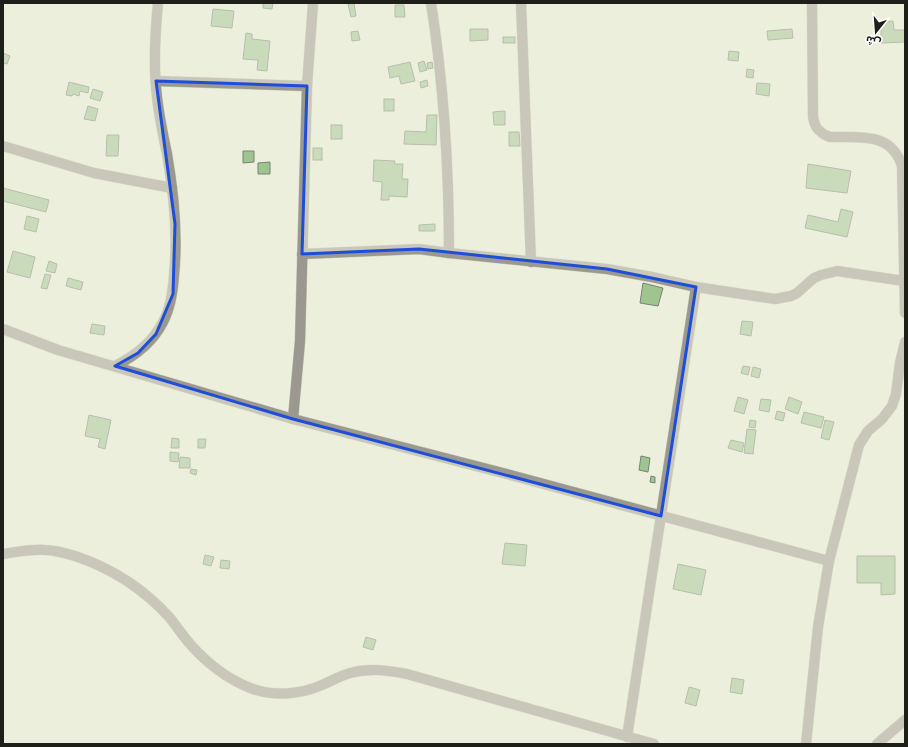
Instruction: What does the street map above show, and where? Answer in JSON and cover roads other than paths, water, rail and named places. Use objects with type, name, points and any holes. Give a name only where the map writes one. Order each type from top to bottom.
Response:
[{"type":"street","points":[[115,366],[132,357],[156,334],[169,308],[173,294],[176,259],[175,224],[172,188],[161,125],[156,81],[156,34],[158,3]]},
{"type":"street","points":[[293,419],[300,341],[307,86],[313,3]]},
{"type":"street","points":[[431,3],[438,50],[446,129],[449,177],[449,253]]},
{"type":"street","points":[[521,3],[531,262]]},
{"type":"street","points":[[812,3],[813,122],[818,131],[830,137],[870,138],[882,141],[895,151],[899,158],[902,170],[905,313]]},
{"type":"street","points":[[156,81],[307,86]]},
{"type":"street","points":[[3,146],[94,173],[172,188]]},
{"type":"street","points":[[302,254],[419,249],[607,269],[696,287],[775,299],[791,296],[814,278],[836,271],[904,281]]},
{"type":"street","points":[[627,737],[696,287]]},
{"type":"street","points":[[3,329],[58,350],[293,419],[829,561]]},
{"type":"street","points":[[806,744],[818,627],[829,561],[859,445],[868,431],[882,419],[892,406],[896,394],[900,363],[905,342]]},
{"type":"street","points":[[3,554],[45,550],[67,554],[109,570],[128,581],[157,605],[170,618],[191,646],[211,664],[232,679],[249,688],[276,693],[289,693],[311,689],[350,673],[365,670],[393,671],[654,744]]},
{"type":"street","points":[[877,744],[905,720]]}]
